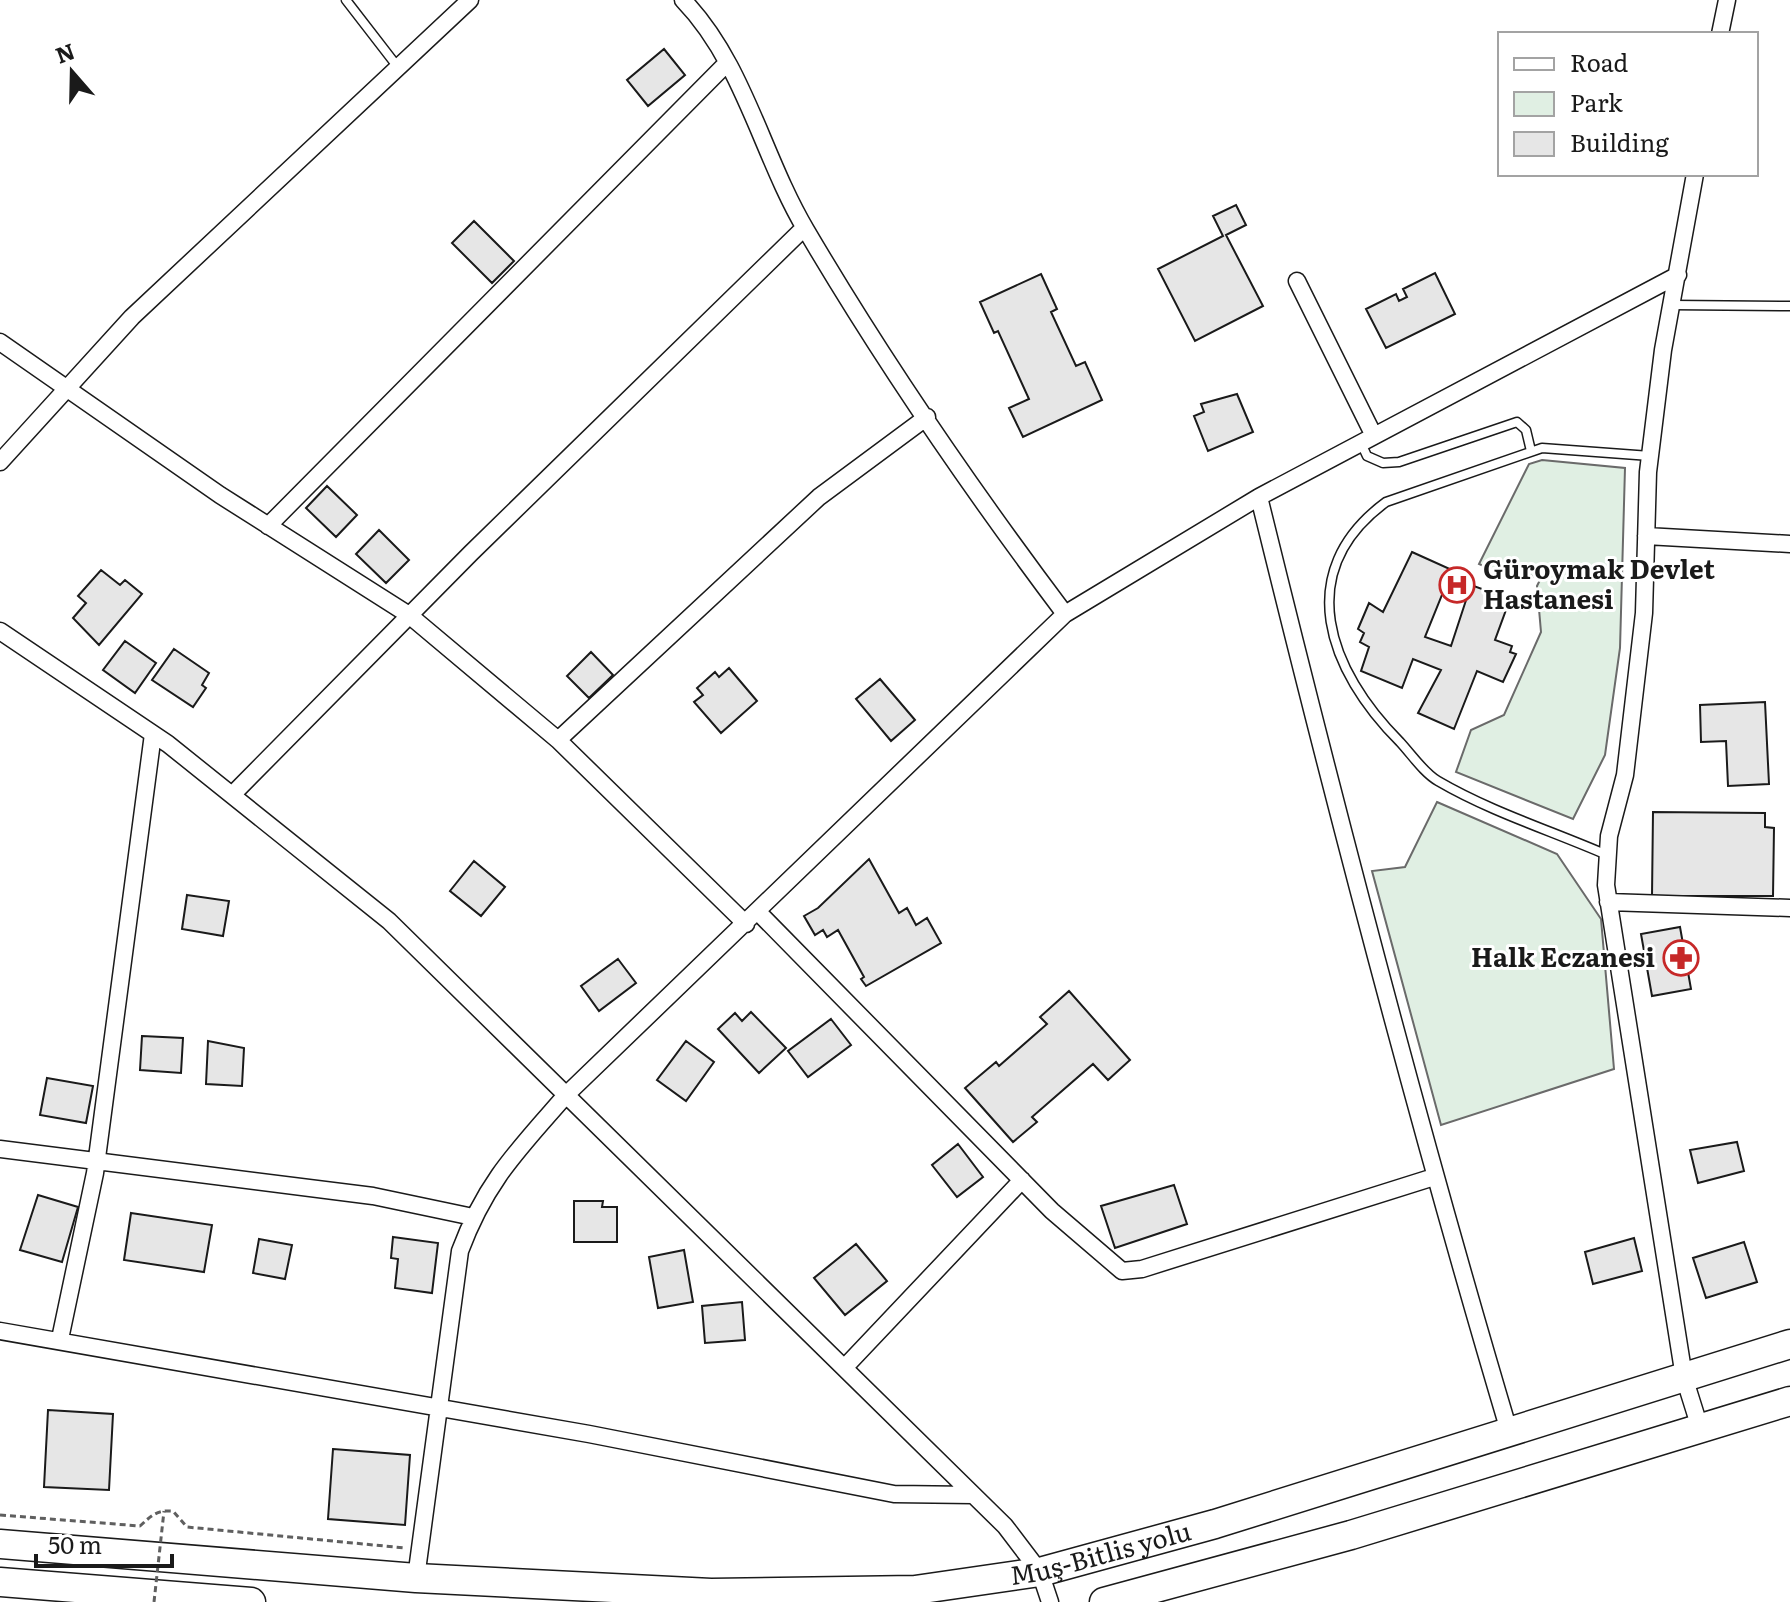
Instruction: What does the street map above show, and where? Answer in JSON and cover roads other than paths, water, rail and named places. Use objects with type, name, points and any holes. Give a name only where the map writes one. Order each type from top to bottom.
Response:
[{"type":"highway","name":"Muş-Bitlis yolu","points":[[0,1544],[416,1578],[711,1593],[915,1590],[1040,1572],[1215,1524],[1790,1344]]},
{"type":"highway","name":"Muş-Bitlis yolu","points":[[1104,1602],[1351,1535],[1790,1401]]},
{"type":"highway","points":[[0,1582],[63,1594],[251,1602]]},
{"type":"street","points":[[0,462],[132,317],[470,0]]},
{"type":"street","points":[[683,0],[699,17],[727,63],[804,228],[927,417],[1065,614]]},
{"type":"street","points":[[1720,32],[1727,0]]},
{"type":"street","points":[[268,526],[727,63]]},
{"type":"street","points":[[1695,176],[1650,456],[1644,613],[1627,760],[1608,855],[1608,902],[1684,1377],[1700,1428]]},
{"type":"street","points":[[232,795],[409,615],[804,228]]},
{"type":"street","points":[[416,1578],[460,1251],[473,1217],[499,1173],[566,1095],[1065,614],[1259,497],[1678,275]]},
{"type":"street","points":[[1297,281],[1368,440]]},
{"type":"street","points":[[0,342],[268,526],[409,615],[558,740],[752,918],[1112,1266],[1129,1272],[1434,1177]]},
{"type":"street","points":[[558,740],[819,497],[927,417]]},
{"type":"street","points":[[1259,497],[1342,834],[1434,1177],[1509,1431]]},
{"type":"street","points":[[1646,536],[1790,544]]},
{"type":"street","points":[[0,631],[153,734],[389,921],[1005,1526],[1040,1572],[1050,1602]]},
{"type":"street","points":[[60,1339],[97,1163],[153,734]]},
{"type":"street","points":[[1608,902],[1790,908]]},
{"type":"street","points":[[0,1149],[373,1196],[473,1217]]},
{"type":"street","points":[[845,1367],[1022,1180]]},
{"type":"street","points":[[0,1331],[60,1339],[440,1411],[589,1434],[894,1494],[973,1495]]},
{"type":"lane","points":[[346,0],[397,66]]},
{"type":"lane","points":[[1672,305],[1790,306]]},
{"type":"lane","points":[[1368,440],[1367,456],[1391,464],[1517,422],[1526,430],[1531,451]]},
{"type":"lane","points":[[1608,855],[1435,780],[1378,720],[1359,694],[1342,660],[1327,615],[1330,580],[1343,546],[1364,518],[1386,502],[1542,448],[1650,456]]},
{"type":"place","name":"Güroymak Devlet Hastanesi","points":[[1457,585]]},
{"type":"place","name":"Halk Eczanesi","points":[[1681,958]]}]
